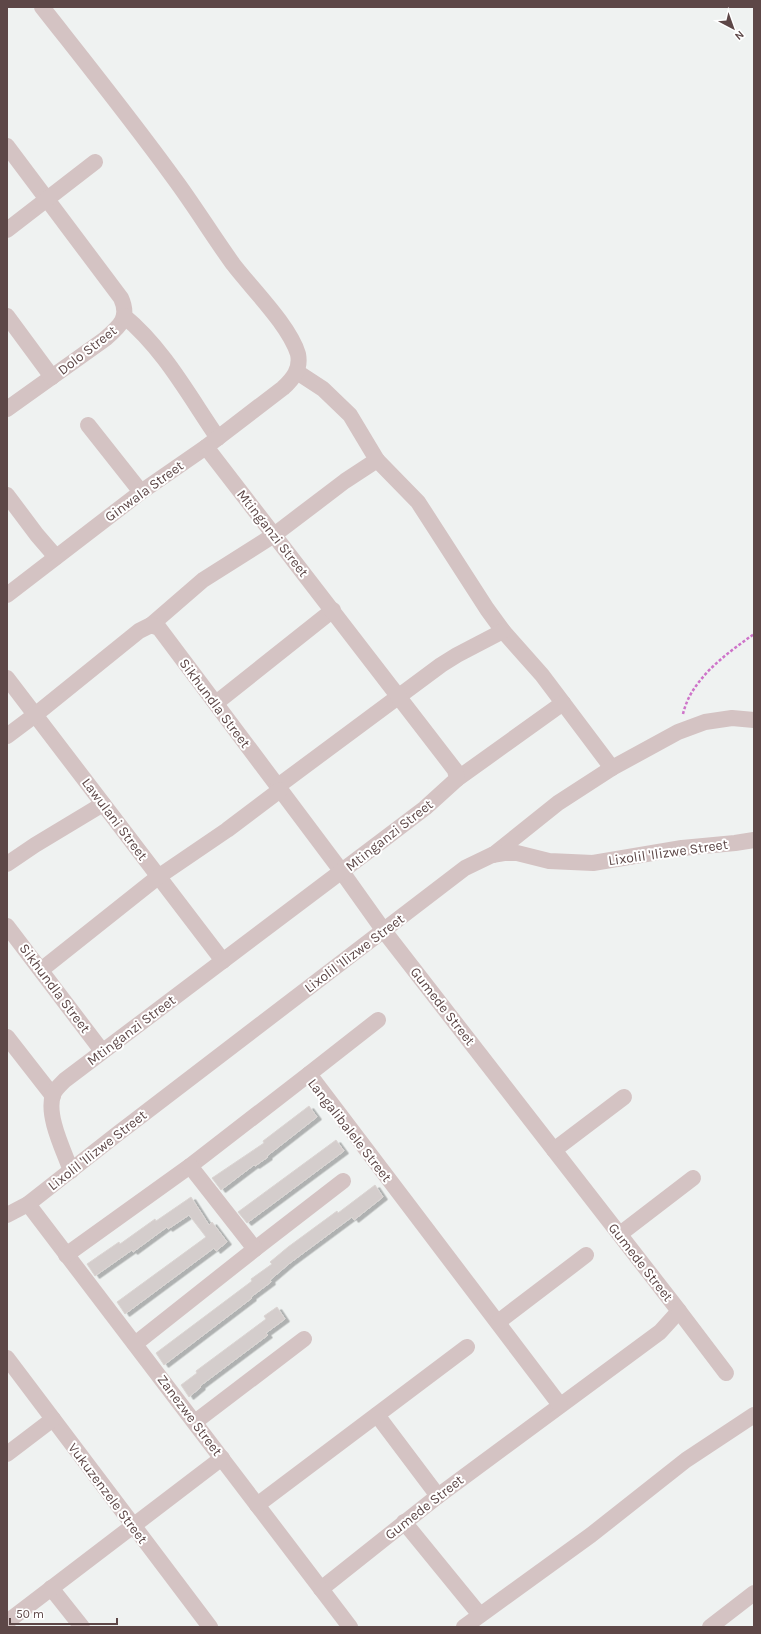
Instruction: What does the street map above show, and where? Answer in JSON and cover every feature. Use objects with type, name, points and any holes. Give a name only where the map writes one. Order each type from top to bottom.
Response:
[{"type":"street","points":[[42,7],[174,177],[234,264],[283,326],[296,348],[298,357],[297,372],[323,389],[341,405],[358,427],[377,460],[418,502],[477,596],[503,631],[542,675],[612,768]]},
{"type":"street","name":"Dolo Street","points":[[7,146],[121,298],[125,310],[119,326],[105,339],[7,409]]},
{"type":"street","points":[[7,230],[95,162]]},
{"type":"street","points":[[7,316],[52,377]]},
{"type":"street","name":"Mtinganzi Street","points":[[53,1096],[64,1080],[342,872],[425,808],[457,779],[455,770],[274,535],[212,442],[159,351],[138,328],[124,316]]},
{"type":"street","name":"Ginwala Street","points":[[7,596],[141,492],[212,442],[283,388],[292,380],[297,372]]},
{"type":"street","points":[[88,425],[141,492]]},
{"type":"street","points":[[7,736],[139,631],[151,625],[204,580],[274,535],[345,481],[377,460]]},
{"type":"street","points":[[7,495],[36,535],[56,557]]},
{"type":"street","points":[[216,703],[333,610]]},
{"type":"street","name":"Sikhundla Street","points":[[151,625],[159,628],[342,872],[384,931]]},
{"type":"street","points":[[41,970],[158,877],[227,830],[398,696],[457,655],[503,631]]},
{"type":"street","name":"Lawulani Street","points":[[7,678],[223,961]]},
{"type":"street","points":[[457,779],[564,703]]},
{"type":"street","points":[[492,855],[558,803],[612,768],[678,732],[705,722],[732,718],[754,720]]},
{"type":"street","points":[[7,864],[35,845],[103,804]]},
{"type":"street","name":"Lixolil 'Ilizwe Street","points":[[7,1215],[28,1204],[243,1037],[465,868],[492,855],[517,853],[549,861],[593,863],[668,850],[754,840]]},
{"type":"street","name":"Sikhundla Street","points":[[7,926],[102,1051]]},
{"type":"street","name":"Gumede Street","points":[[321,1589],[438,1496],[660,1332],[679,1311],[384,931]]},
{"type":"street","points":[[309,1074],[378,1020]]},
{"type":"street","points":[[7,1037],[53,1096],[52,1107],[54,1125],[71,1171]]},
{"type":"street","name":"Langalibalele Street","points":[[66,1254],[190,1166],[309,1074],[560,1405]]},
{"type":"street","points":[[554,1150],[624,1097]]},
{"type":"street","points":[[190,1166],[255,1249]]},
{"type":"street","points":[[620,1234],[694,1178]]},
{"type":"street","points":[[135,1344],[343,1181]]},
{"type":"street","name":"Zanezwe Street","points":[[28,1204],[350,1627]]},
{"type":"street","points":[[498,1322],[586,1255]]},
{"type":"street","points":[[679,1311],[726,1373]]},
{"type":"street","points":[[195,1422],[304,1339]]},
{"type":"street","points":[[257,1505],[468,1347]]},
{"type":"street","name":"Vukuzenzele Street","points":[[7,1358],[210,1627]]},
{"type":"street","points":[[377,1415],[438,1496]]},
{"type":"street","points":[[464,1627],[534,1578],[686,1460],[754,1415]]},
{"type":"street","points":[[7,1454],[53,1419]]},
{"type":"street","points":[[7,1622],[222,1458]]},
{"type":"street","points":[[404,1522],[480,1615]]},
{"type":"street","points":[[52,1588],[82,1627]]},
{"type":"street","points":[[710,1627],[754,1593]]},
{"type":"path","points":[[678,732],[684,708],[690,694],[708,672],[735,647],[754,634]]},
{"type":"building","points":[[309,1106],[317,1117],[267,1156],[268,1157],[255,1166],[254,1165],[221,1190],[212,1178],[264,1143],[263,1141]]},
{"type":"building","points":[[336,1140],[344,1151],[247,1223],[238,1212]]},
{"type":"building","points":[[375,1185],[383,1197],[354,1220],[352,1217],[290,1263],[270,1280],[271,1282],[251,1297],[252,1298],[164,1365],[156,1353],[252,1281],[251,1279],[272,1264],[270,1262],[288,1247],[337,1211],[338,1213]]},
{"type":"building","points":[[191,1197],[209,1225],[212,1222],[227,1242],[216,1251],[214,1248],[125,1314],[117,1302],[206,1237],[189,1215],[168,1229],[167,1227],[133,1252],[132,1250],[95,1276],[87,1264],[119,1242],[120,1244],[155,1219],[156,1221]]},
{"type":"building","points":[[277,1307],[285,1319],[266,1333],[268,1335],[200,1386],[201,1387],[189,1397],[181,1385],[197,1373],[196,1371],[266,1319],[264,1316]]}]
